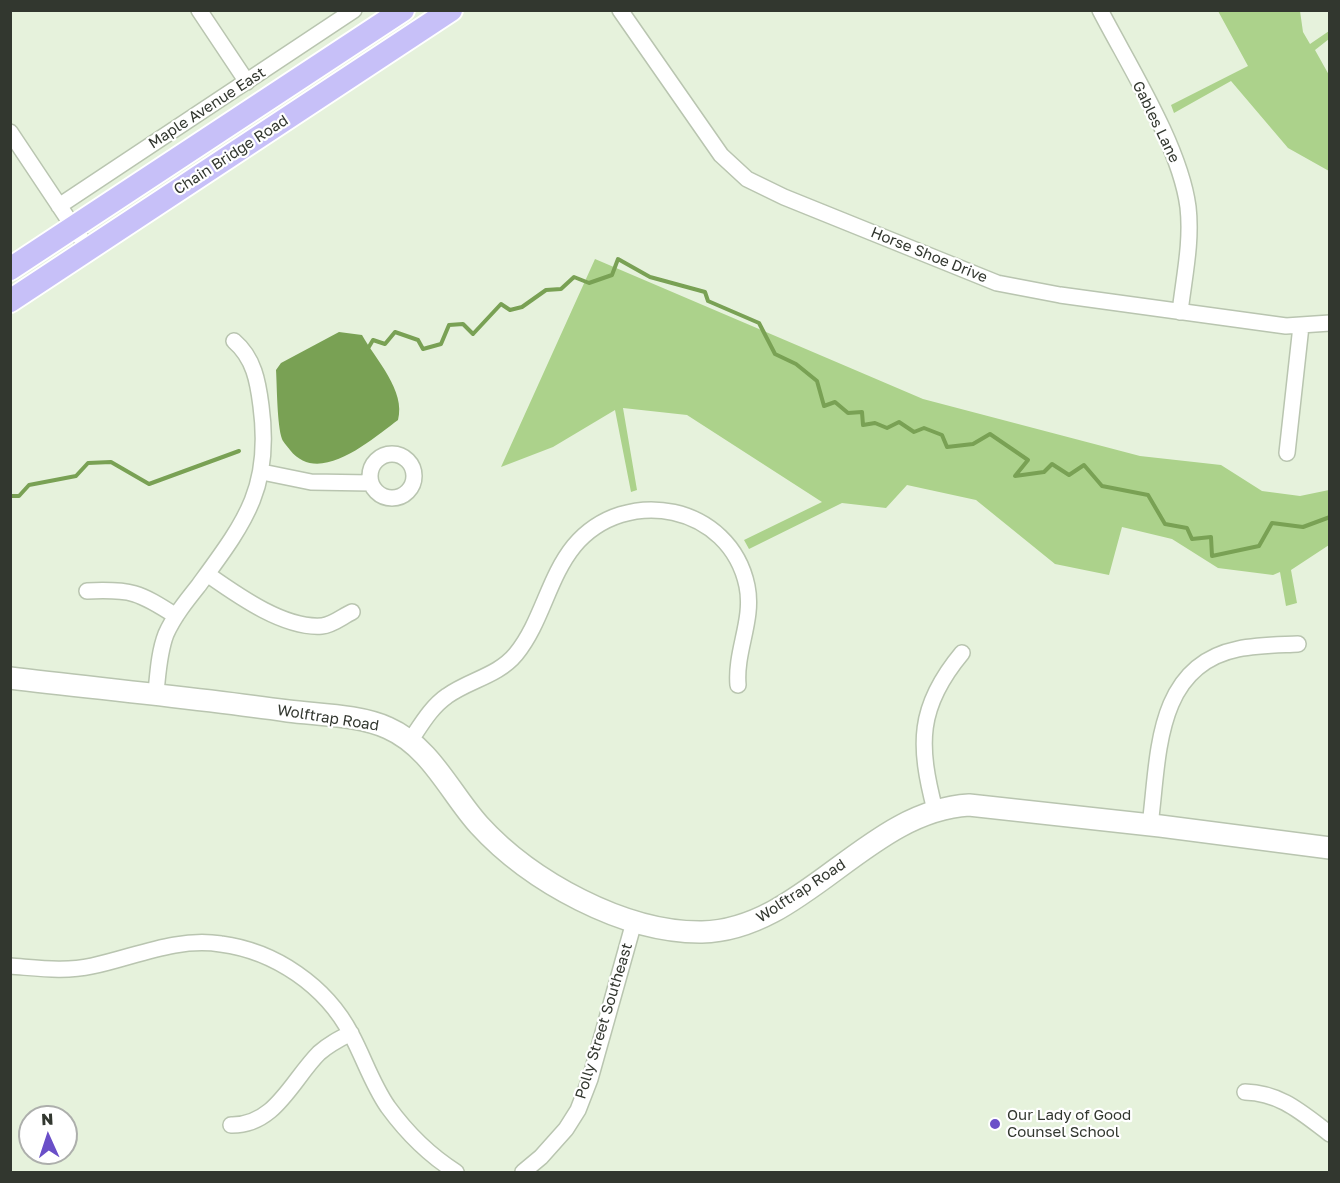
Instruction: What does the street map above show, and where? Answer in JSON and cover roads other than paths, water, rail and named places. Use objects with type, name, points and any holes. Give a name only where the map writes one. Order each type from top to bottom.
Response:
[{"type":"main road","name":"Chain Bridge Road","points":[[10,269],[404,10]]},
{"type":"main road","name":"Chain Bridge Road","points":[[10,301],[451,10]]},
{"type":"street","points":[[199,10],[247,82]]},
{"type":"street","name":"Maple Avenue East","points":[[59,206],[354,10]]},
{"type":"street","name":"Horse Shoe Drive","points":[[620,10],[721,155],[747,179],[978,277],[1060,295],[1180,312],[1301,326],[1329,323]]},
{"type":"street","name":"Gables Lane","points":[[1100,10],[1171,147],[1185,190],[1189,238],[1180,312]]},
{"type":"street","points":[[10,132],[88,249]]},
{"type":"street","points":[[1287,453],[1301,326]]},
{"type":"street","points":[[156,692],[161,653],[176,616],[248,514],[262,472],[264,425],[258,383],[244,349],[234,341]]},
{"type":"street","points":[[262,472],[311,482],[371,483]]},
{"type":"street","points":[[410,741],[434,707],[446,697],[488,676],[514,656],[525,642],[572,548],[596,525],[630,511],[652,508],[687,515],[717,533],[738,560],[747,590],[749,609],[738,655],[738,685]]},
{"type":"street","points":[[207,574],[254,605],[300,623],[321,626],[352,612]]},
{"type":"street","points":[[87,591],[120,589],[134,592],[176,616]]},
{"type":"street","points":[[1150,825],[1163,723],[1177,689],[1202,665],[1219,655],[1237,649],[1298,644]]},
{"type":"street","points":[[934,810],[924,771],[923,730],[936,688],[962,653]]},
{"type":"street","name":"Wolftrap Road","points":[[10,678],[156,692],[375,723],[410,741],[426,756],[480,826],[522,863],[547,881],[612,914],[678,931],[702,932],[732,929],[749,923],[787,902],[917,816],[934,810],[969,805],[1329,848]]},
{"type":"street","name":"Polly Street Southeast","points":[[523,1173],[554,1143],[578,1110],[590,1079],[634,921]]},
{"type":"street","points":[[10,966],[65,969],[91,966],[177,944],[222,944],[248,950],[295,972],[329,1000],[351,1033],[373,1082],[387,1106],[421,1146],[456,1173]]},
{"type":"street","points":[[231,1125],[250,1123],[272,1110],[321,1051],[351,1033]]},
{"type":"street","points":[[1245,1092],[1275,1096],[1288,1102],[1329,1134]]},
{"type":"waterway","points":[[367,350],[373,340],[385,344],[395,332],[418,340],[423,349],[441,344],[449,325],[463,324],[473,334],[501,304],[510,310],[522,307],[546,290],[561,289],[574,277],[589,283],[612,275],[618,259],[650,277],[705,292],[708,301],[759,323],[775,354],[796,364],[817,381],[824,406],[835,402],[848,413],[862,412],[863,425],[875,423],[887,428],[899,422],[914,432],[924,428],[942,435],[947,447],[973,444],[990,434],[1028,460],[1015,476],[1044,472],[1052,464],[1069,475],[1084,465],[1102,486],[1148,495],[1165,524],[1187,528],[1192,539],[1211,537],[1212,556],[1259,546],[1272,523],[1303,527],[1330,517]]},
{"type":"waterway","points":[[10,496],[19,496],[29,485],[76,476],[88,463],[111,462],[149,484],[239,451]]},
{"type":"place","name":"Our Lady of Good Counsel School","points":[[995,1124]]}]
